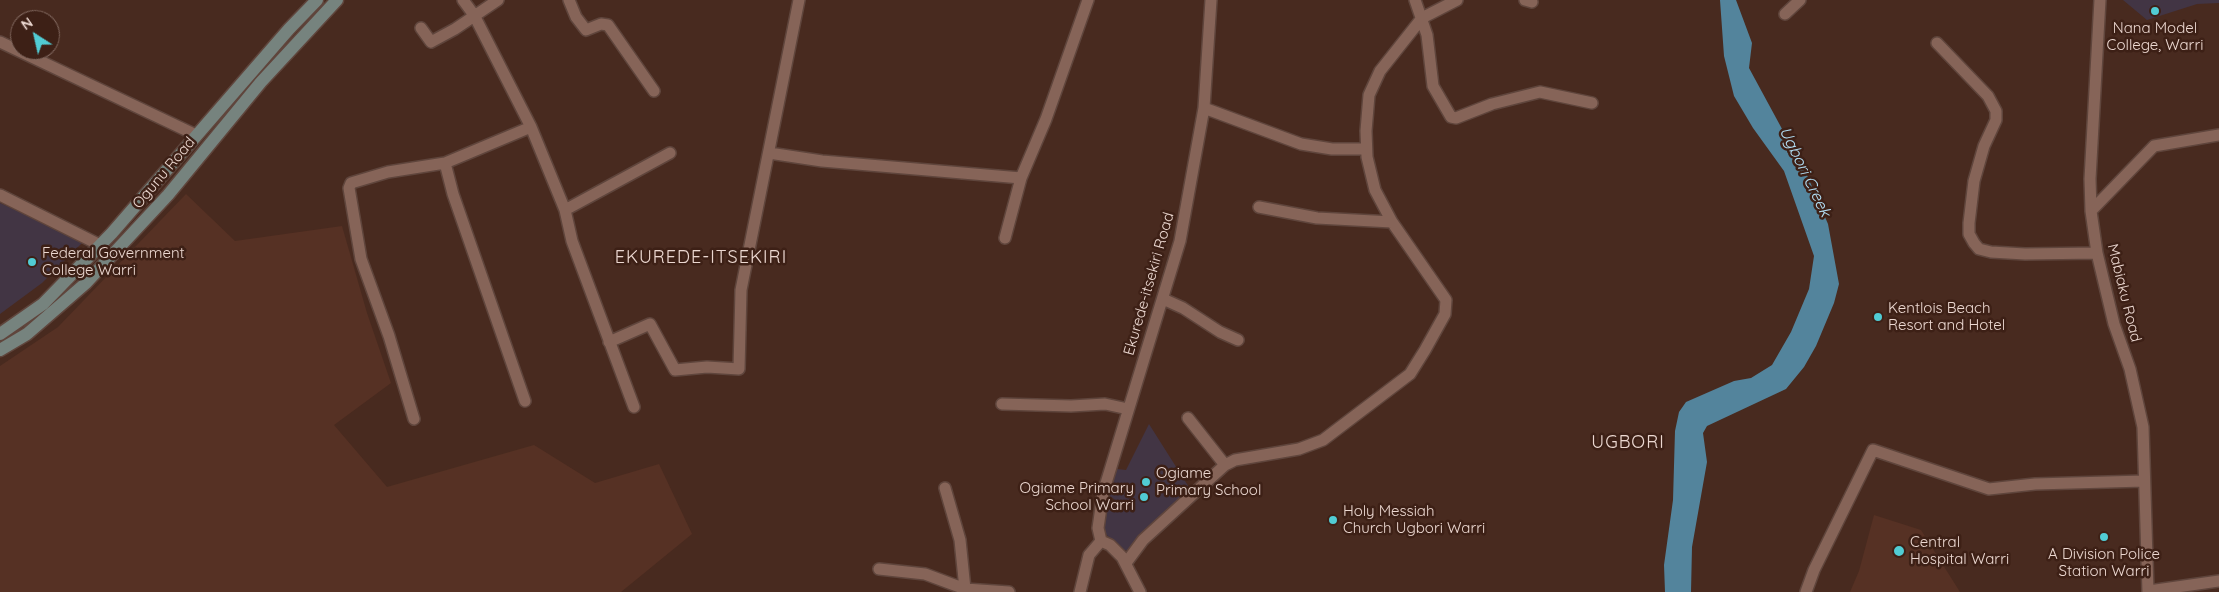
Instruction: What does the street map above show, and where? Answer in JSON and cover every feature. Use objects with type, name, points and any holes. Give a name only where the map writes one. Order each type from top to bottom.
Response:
[{"type":"main road","name":"Ogunu Road","points":[[0,334],[43,304],[100,246],[156,185],[289,29],[317,0]]},
{"type":"main road","name":"Ogunu Road","points":[[0,350],[27,334],[52,314],[94,274],[168,195],[261,82],[337,0]]},
{"type":"street","points":[[464,0],[531,126],[565,210],[572,242],[634,407]]},
{"type":"street","points":[[421,28],[431,42],[455,29],[498,0]]},
{"type":"street","points":[[568,0],[576,17],[586,30],[601,24],[608,25],[654,91]]},
{"type":"street","points":[[609,342],[650,324],[675,370],[707,367],[739,369],[741,290],[798,0]]},
{"type":"street","points":[[1005,238],[1021,178],[1046,119],[1088,0]]},
{"type":"street","name":"Ekurede-itsekiri Road","points":[[1101,541],[1098,528],[1103,493],[1180,241],[1204,108],[1210,0]]},
{"type":"street","points":[[1415,0],[1427,35],[1433,86],[1451,117],[1456,118],[1505,100],[1540,92],[1592,103]]},
{"type":"street","points":[[1126,564],[1143,540],[1225,465],[1235,460],[1299,449],[1323,440],[1410,374],[1441,322],[1447,306],[1446,300],[1392,222],[1375,190],[1366,149],[1369,95],[1380,71],[1422,18],[1457,0]]},
{"type":"street","points":[[1785,14],[1800,0]]},
{"type":"street","name":"Mabiaku Road","points":[[2100,0],[2090,179],[2091,210],[2098,253],[2114,324],[2138,401],[2142,427],[2148,591]]},
{"type":"street","points":[[0,42],[196,136]]},
{"type":"street","points":[[1937,43],[1988,96],[1996,111],[1996,120],[1984,146],[1974,182],[1968,224],[1969,234],[1974,243],[1979,249],[1991,252],[2098,253]]},
{"type":"street","points":[[1204,108],[1301,144],[1332,149],[1366,149]]},
{"type":"street","points":[[414,419],[389,336],[361,259],[349,188],[351,183],[358,179],[445,163],[531,126]]},
{"type":"street","points":[[2091,210],[2154,146],[2219,136]]},
{"type":"street","points":[[565,210],[670,153]]},
{"type":"street","points":[[769,154],[822,161],[1021,178]]},
{"type":"street","points":[[445,163],[453,194],[525,401]]},
{"type":"street","points":[[0,195],[100,246]]},
{"type":"street","points":[[1259,207],[1317,218],[1392,222]]},
{"type":"street","points":[[1163,299],[1183,308],[1220,332],[1238,340]]},
{"type":"street","points":[[1002,404],[1071,406],[1105,404],[1128,409]]},
{"type":"street","points":[[1188,418],[1225,465]]},
{"type":"street","points":[[1806,592],[1814,570],[1873,450],[1989,489],[2035,484],[2144,481]]},
{"type":"street","points":[[944,488],[960,540],[965,589]]},
{"type":"street","points":[[1080,592],[1090,554],[1101,541],[1118,551],[1140,592]]},
{"type":"street","points":[[879,569],[925,574],[965,589],[1009,592]]},
{"type":"street","points":[[2148,591],[2219,581]]},
{"type":"shaded area","name":"Nana Model College, Warri","points":[[2123,0],[2219,0],[2219,3],[2197,4],[2147,20]]},
{"type":"shaded area","points":[[186,194],[235,241],[342,226],[367,313],[391,383],[334,425],[387,487],[534,445],[595,483],[659,464],[692,534],[621,592],[0,592],[0,366],[58,327]]},
{"type":"shaded area","name":"Federal Government College Warri","points":[[0,203],[85,240],[42,283],[0,314]]},
{"type":"shaded area","name":"Ogiame Primary School","points":[[1149,424],[1192,492],[1131,551],[1123,550],[1099,528],[1114,499],[1105,493],[1110,472],[1117,469],[1126,470]]},
{"type":"shaded area","name":"Central Hospital Warri","points":[[1874,515],[1921,530],[1960,592],[1850,592],[1859,571]]},
{"type":"water","name":"Ugbori Creek","points":[[1720,0],[1736,0],[1752,43],[1749,68],[1807,175],[1828,224],[1839,284],[1834,303],[1816,346],[1804,367],[1786,389],[1707,426],[1703,433],[1707,462],[1692,547],[1691,592],[1665,592],[1664,565],[1673,500],[1675,431],[1679,412],[1686,402],[1734,381],[1751,378],[1772,365],[1791,332],[1809,289],[1814,256],[1784,171],[1753,128],[1734,96],[1724,56]]},
{"type":"place","name":"Nana Model College, Warri","points":[[2155,11]]},
{"type":"place","name":"Federal Government College Warri","points":[[32,262]]},
{"type":"place","name":"Kentlois Beach Resort and Hotel","points":[[1878,317]]},
{"type":"place","name":"Ogiame Primary School","points":[[1146,482]]},
{"type":"place","name":"Ogiame Primary School Warri","points":[[1144,497]]},
{"type":"place","name":"Holy Messiah Church Ugbori Warri","points":[[1333,520]]},
{"type":"place","name":"A Division Police Station Warri","points":[[2104,537]]},
{"type":"place","name":"Central Hospital Warri","points":[[1899,551]]},
{"type":"district","name":"EKUREDE-ITSEKIRI","points":[[701,258]]},
{"type":"district","name":"UGBORI","points":[[1628,443]]}]
